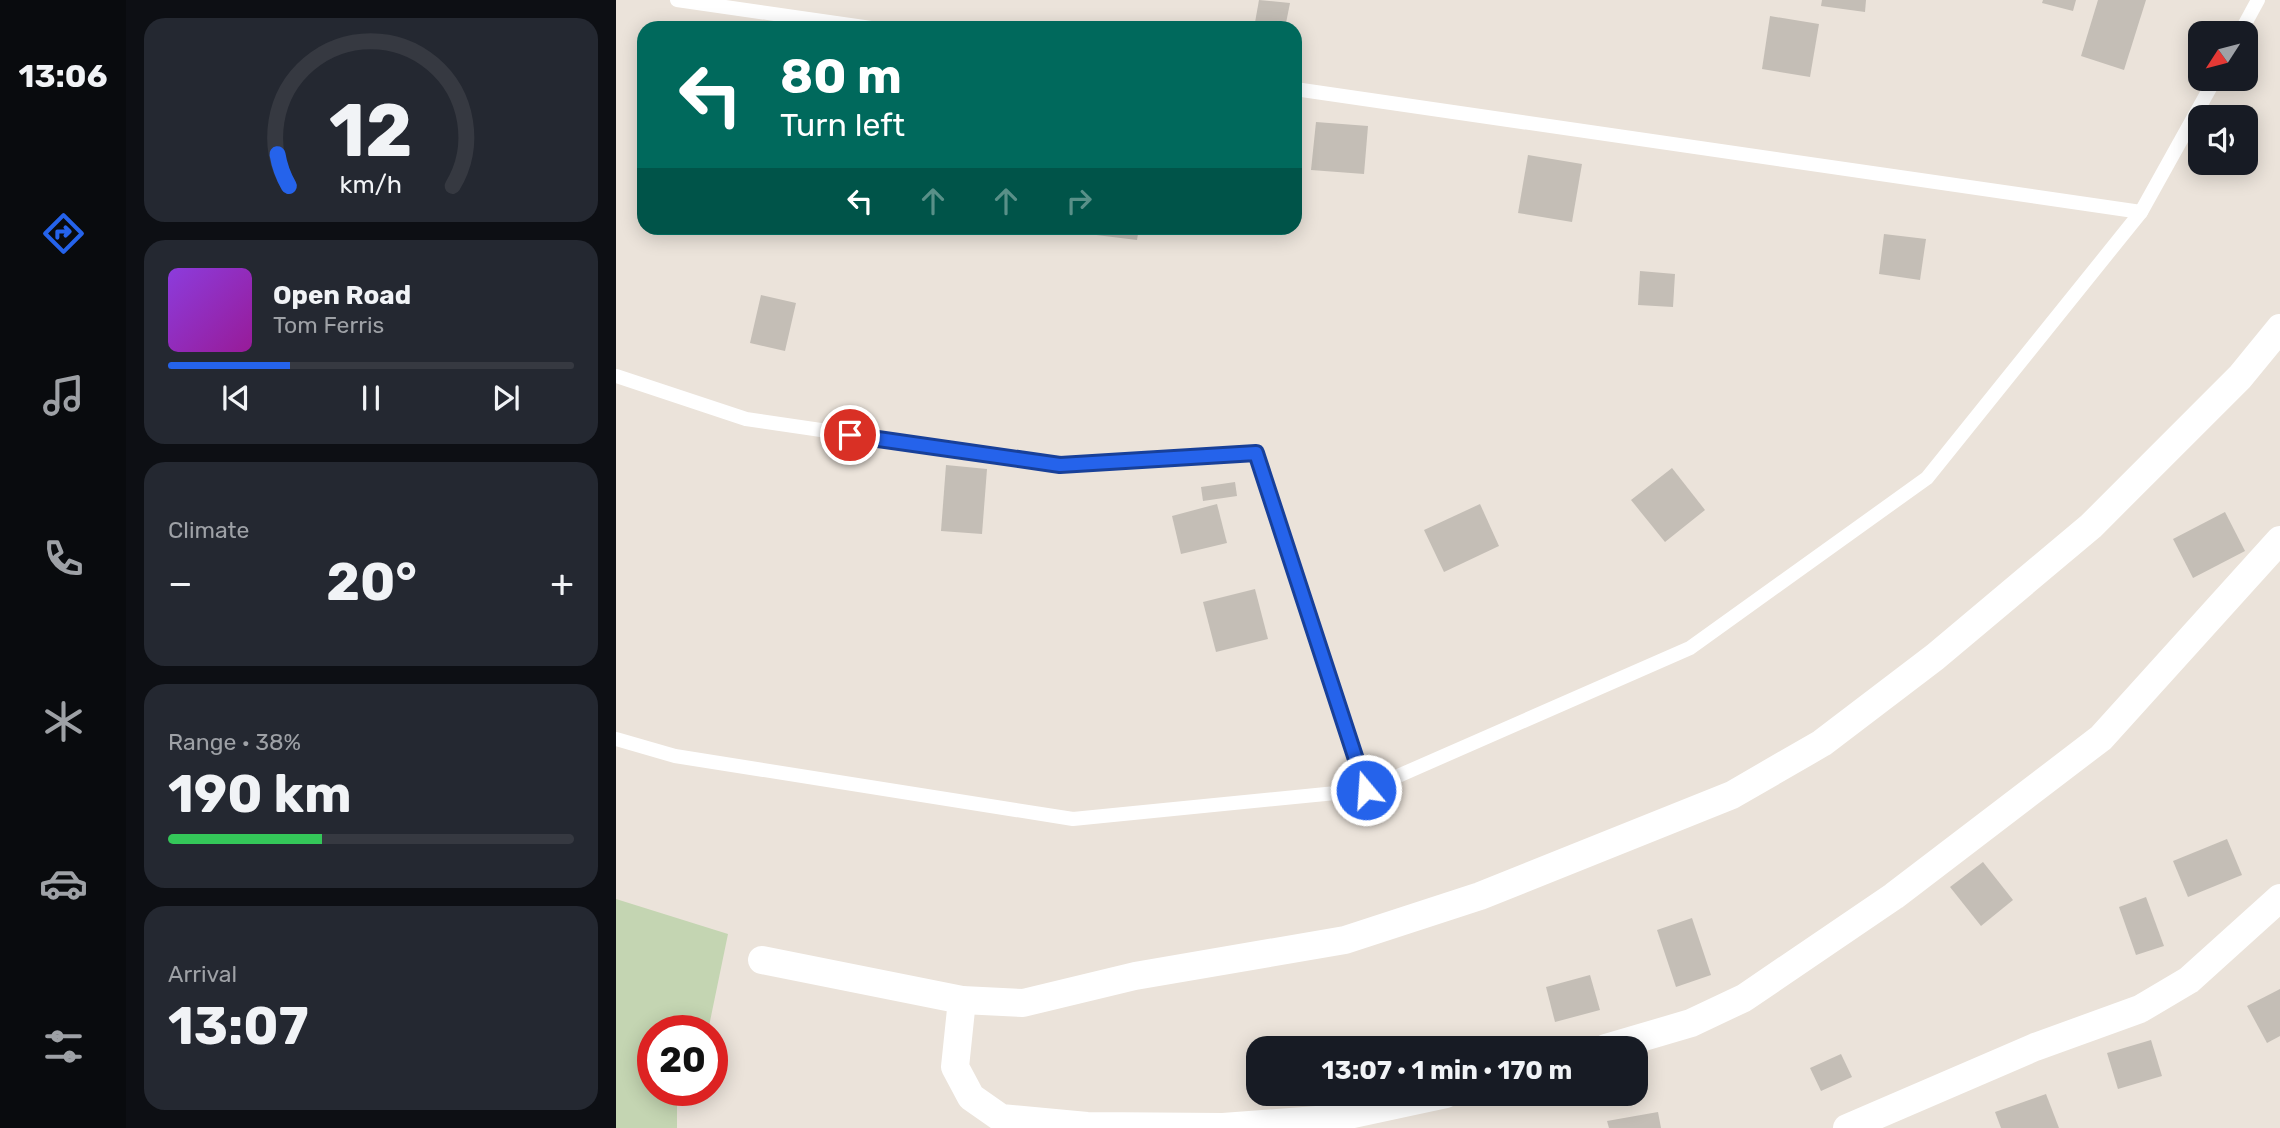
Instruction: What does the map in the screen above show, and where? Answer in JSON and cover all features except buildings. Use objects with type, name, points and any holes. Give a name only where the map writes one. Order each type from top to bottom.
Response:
[{"type":"street","points":[[762,960],[962,1000],[1023,1003],[1135,976],[1345,940],[1480,896],[1732,795],[1822,743],[1935,657],[2091,526],[2240,377],[2280,328]]},
{"type":"street","points":[[1646,1036],[1690,1023],[1744,998],[1894,896],[2101,738],[2280,540]]},
{"type":"street","points":[[1847,1128],[2035,1047],[2140,1009],[2189,980],[2280,898]]},
{"type":"street","points":[[962,1000],[955,1067],[971,1097],[1001,1118],[1087,1126],[1223,1127],[1330,1119],[1390,1106]]},
{"type":"lane","points":[[677,0],[822,21]]},
{"type":"lane","points":[[2247,21],[2258,0]]},
{"type":"lane","points":[[1302,90],[2141,212]]},
{"type":"lane","points":[[616,739],[675,756],[1073,819],[1366,790],[1690,648],[1927,478],[2141,212],[2208,91]]},
{"type":"lane","points":[[616,376],[746,419],[1060,465],[1256,453],[1366,790]]},
{"type":"green space","points":[[616,899],[728,934],[711,1015],[637,1015],[637,1106],[677,1106],[677,1128],[616,1128]]},
{"type":"route","points":[[850,435],[1060,465],[1256,453],[1366,790]]}]
